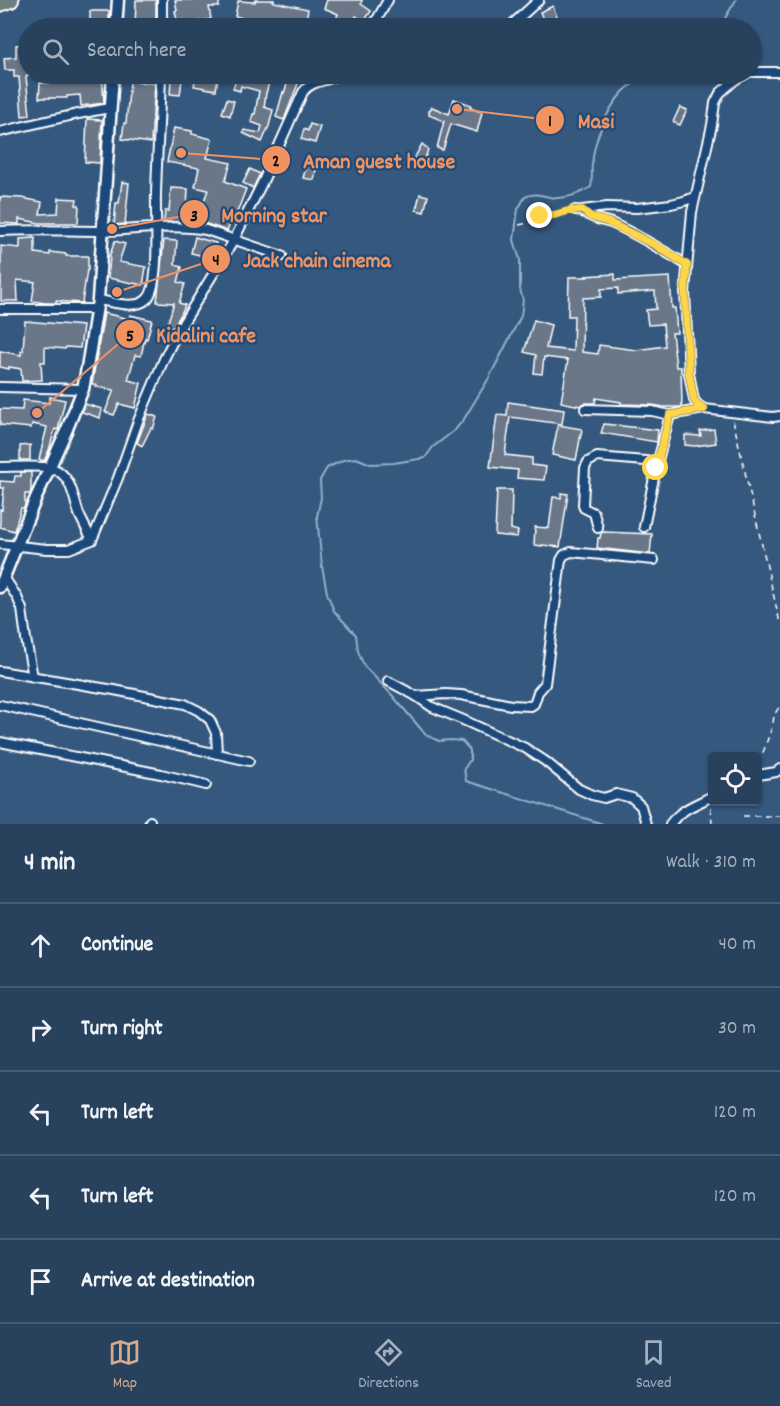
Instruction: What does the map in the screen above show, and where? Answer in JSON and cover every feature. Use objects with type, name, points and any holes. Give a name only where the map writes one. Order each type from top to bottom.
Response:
[{"type":"highway","points":[[0,4],[11,0]]},
{"type":"street","points":[[117,18],[118,0]]},
{"type":"street","points":[[162,0],[162,18]]},
{"type":"street","points":[[378,18],[388,0]]},
{"type":"street","points":[[519,18],[539,0]]},
{"type":"street","points":[[762,72],[780,72]]},
{"type":"street","points":[[33,677],[22,609],[17,597],[2,582],[83,388],[97,304],[112,84]]},
{"type":"street","points":[[0,309],[132,304],[141,303],[150,296],[156,259],[161,84]]},
{"type":"street","points":[[0,544],[69,549],[92,540],[164,359],[177,333],[234,240],[303,92],[311,84]]},
{"type":"street","points":[[704,409],[694,400],[689,373],[685,292],[687,265],[692,212],[715,103],[720,93],[730,84]]},
{"type":"street","points":[[0,132],[72,114],[111,108]]},
{"type":"street","points":[[579,210],[645,207],[695,197]]},
{"type":"street","points":[[579,210],[657,246],[687,265]]},
{"type":"street","points":[[0,231],[193,228],[206,230],[282,256]]},
{"type":"street","points":[[0,387],[83,388]]},
{"type":"street","points":[[585,408],[652,411],[670,415],[704,409],[780,416]]},
{"type":"street","points":[[644,527],[657,462],[670,415]]},
{"type":"street","points":[[598,528],[594,513],[584,508],[583,505],[585,468],[588,462],[597,457],[657,462]]},
{"type":"street","points":[[0,467],[50,467],[63,474],[92,540]]},
{"type":"street","points":[[416,696],[461,695],[511,705],[531,706],[545,684],[561,560],[564,555],[571,552],[654,560]]},
{"type":"street","points":[[0,671],[185,704],[210,720],[216,734],[217,754]]},
{"type":"street","points":[[388,681],[432,707],[525,748],[579,789],[604,798],[615,794],[632,798],[640,806],[646,824]]},
{"type":"street","points":[[0,705],[249,761]]},
{"type":"street","points":[[0,742],[206,785]]},
{"type":"street","points":[[762,774],[780,769]]},
{"type":"street","points":[[670,824],[695,803],[708,798]]},
{"type":"path","points":[[519,225],[529,223],[540,216],[579,210]]},
{"type":"path","points":[[731,413],[780,623]]},
{"type":"path","points":[[762,754],[774,715],[780,706]]},
{"type":"path","points":[[712,806],[712,824]]},
{"type":"path","points":[[743,816],[780,816]]},
{"type":"building","points":[[136,0],[156,0],[156,18],[135,18]]},
{"type":"building","points":[[175,0],[219,0],[219,7],[209,7],[211,18],[176,18],[175,11],[177,10]]},
{"type":"building","points":[[255,0],[274,0],[274,2],[308,9],[306,18],[235,16],[238,1],[255,2]]},
{"type":"building","points":[[327,0],[362,0],[361,4],[371,11],[367,18],[356,16],[355,18],[337,18],[338,14],[324,8]]},
{"type":"building","points":[[553,6],[557,17],[542,18],[540,12]]},
{"type":"building","points":[[90,11],[109,11],[109,18],[90,18]]},
{"type":"building","points":[[16,45],[18,45],[18,77],[14,77],[14,70],[5,70],[4,58],[16,57]]},
{"type":"building","points":[[20,84],[27,84],[30,115],[22,116]]},
{"type":"building","points":[[40,84],[103,84],[104,103],[81,106],[80,95],[67,96],[67,98],[39,98]]},
{"type":"building","points":[[130,84],[155,84],[151,143],[122,139],[124,123],[126,123]]},
{"type":"building","points":[[171,84],[181,84],[180,95],[170,94]]},
{"type":"building","points":[[194,84],[217,84],[216,90],[194,86]]},
{"type":"building","points":[[234,84],[269,84],[264,107],[273,110],[262,142],[243,133],[244,130],[260,133],[262,126],[251,122],[255,114],[259,91],[241,86],[240,91],[233,89]]},
{"type":"building","points":[[287,84],[298,84],[284,120],[276,117]]},
{"type":"building","points":[[227,99],[234,101],[230,116],[222,113]]},
{"type":"building","points":[[454,99],[482,112],[477,132],[451,124],[443,150],[437,148],[444,121],[429,115],[429,111],[432,107],[449,114]]},
{"type":"building","points":[[680,107],[687,110],[680,125],[673,122]]},
{"type":"building","points":[[87,119],[102,120],[100,163],[85,162]]},
{"type":"building","points":[[310,124],[320,127],[315,143],[301,139],[304,129],[308,131]]},
{"type":"building","points":[[174,128],[192,131],[192,134],[212,139],[207,158],[231,163],[225,181],[246,189],[234,220],[232,219],[227,231],[204,223],[164,222],[165,211],[169,211],[171,188],[188,189],[187,205],[202,206],[208,190],[195,187],[199,168],[167,162]]},
{"type":"building","points":[[422,144],[428,149],[424,163],[414,159]]},
{"type":"building","points":[[307,163],[317,165],[314,180],[303,178]]},
{"type":"building","points":[[250,169],[260,174],[253,188],[243,183]]},
{"type":"building","points":[[122,182],[129,183],[125,224],[114,225],[116,203],[119,203]]},
{"type":"building","points":[[420,194],[428,196],[424,212],[416,210]]},
{"type":"building","points":[[0,197],[42,202],[40,214],[58,213],[59,198],[77,199],[78,223],[39,223],[19,219],[19,224],[0,223]]},
{"type":"building","points":[[195,237],[216,243],[213,258],[191,253]]},
{"type":"building","points":[[35,238],[35,253],[50,255],[50,252],[66,254],[66,256],[88,256],[82,303],[32,301],[35,282],[17,280],[18,301],[1,301],[1,246],[20,248],[20,239]]},
{"type":"building","points":[[164,240],[177,241],[175,265],[182,267],[178,282],[185,284],[179,303],[185,305],[173,328],[167,325],[174,303],[157,302]]},
{"type":"building","points":[[115,241],[125,244],[119,262],[146,267],[143,285],[108,278],[109,257]]},
{"type":"building","points":[[615,274],[615,280],[670,277],[672,308],[675,308],[677,333],[672,333],[676,367],[681,367],[682,407],[621,404],[621,402],[596,398],[595,403],[585,403],[580,406],[561,402],[568,360],[544,357],[542,374],[534,373],[536,355],[524,352],[534,320],[551,325],[546,348],[573,351],[574,316],[568,316],[569,277]],"holes":[[[618,288],[618,294],[655,291],[656,309],[646,310],[648,325],[663,324],[665,346],[636,350],[599,345],[598,354],[582,352],[583,298],[601,297],[601,289]]]},
{"type":"building","points":[[104,313],[129,319],[130,315],[152,320],[141,356],[135,355],[128,380],[141,383],[135,408],[119,404],[114,415],[105,412],[114,390],[96,387],[97,385],[92,384]]},
{"type":"building","points":[[25,321],[83,326],[80,348],[45,347],[45,362],[41,362],[42,380],[22,381],[21,369],[0,367],[0,351],[21,355]]},
{"type":"building","points":[[50,397],[65,400],[58,430],[55,429],[44,461],[39,459],[47,427],[32,424],[31,428],[0,425],[0,409],[22,410],[23,400],[49,403]]},
{"type":"building","points":[[508,402],[564,410],[562,424],[510,417],[505,455],[532,458],[532,465],[546,467],[544,480],[517,478],[518,470],[490,467],[497,415],[507,416]]},
{"type":"building","points":[[85,404],[102,409],[100,418],[82,412]]},
{"type":"building","points":[[148,414],[157,417],[153,429],[151,428],[142,446],[137,443]]},
{"type":"building","points":[[604,424],[658,430],[657,442],[601,433]]},
{"type":"building","points":[[558,425],[582,429],[576,460],[552,455]]},
{"type":"building","points":[[714,429],[716,443],[685,445],[685,435],[701,436],[700,431]]},
{"type":"building","points":[[30,445],[30,460],[20,460],[20,446]]},
{"type":"building","points":[[21,472],[31,472],[31,490],[30,494],[25,494],[25,505],[21,508],[14,531],[0,527],[0,509],[2,510],[4,488],[0,488],[0,481],[14,482],[15,476],[21,476]]},
{"type":"building","points":[[497,490],[512,490],[511,529],[518,531],[517,537],[495,535]]},
{"type":"building","points":[[561,493],[568,494],[560,547],[534,545],[535,527],[549,528],[553,497],[561,498]]},
{"type":"building","points":[[603,532],[652,534],[650,554],[597,548],[598,538]]},
{"type":"waterway","points":[[725,18],[736,0]]},
{"type":"waterway","points":[[603,824],[466,781],[464,769],[470,760],[470,750],[462,741],[439,741],[426,735],[364,666],[358,651],[356,635],[334,611],[327,593],[317,516],[321,498],[320,480],[327,468],[343,460],[356,458],[371,464],[425,458],[433,447],[455,430],[464,419],[489,378],[521,316],[523,300],[520,289],[520,260],[514,240],[518,209],[525,197],[529,195],[562,198],[575,195],[591,187],[593,155],[607,115],[624,91],[634,84]]},
{"type":"place","name":"Masi","points":[[457,109]]},
{"type":"place","name":"Aman guest house","points":[[181,153]]},
{"type":"place","name":"Morning star","points":[[112,229]]},
{"type":"place","name":"Jack chain cinema","points":[[117,292]]},
{"type":"place","name":"Kidalini cafe","points":[[37,413]]},
{"type":"route","points":[[540,216],[582,210],[591,217],[608,222],[657,246],[687,265],[685,292],[689,373],[694,400],[704,409],[670,415],[656,468]]}]
